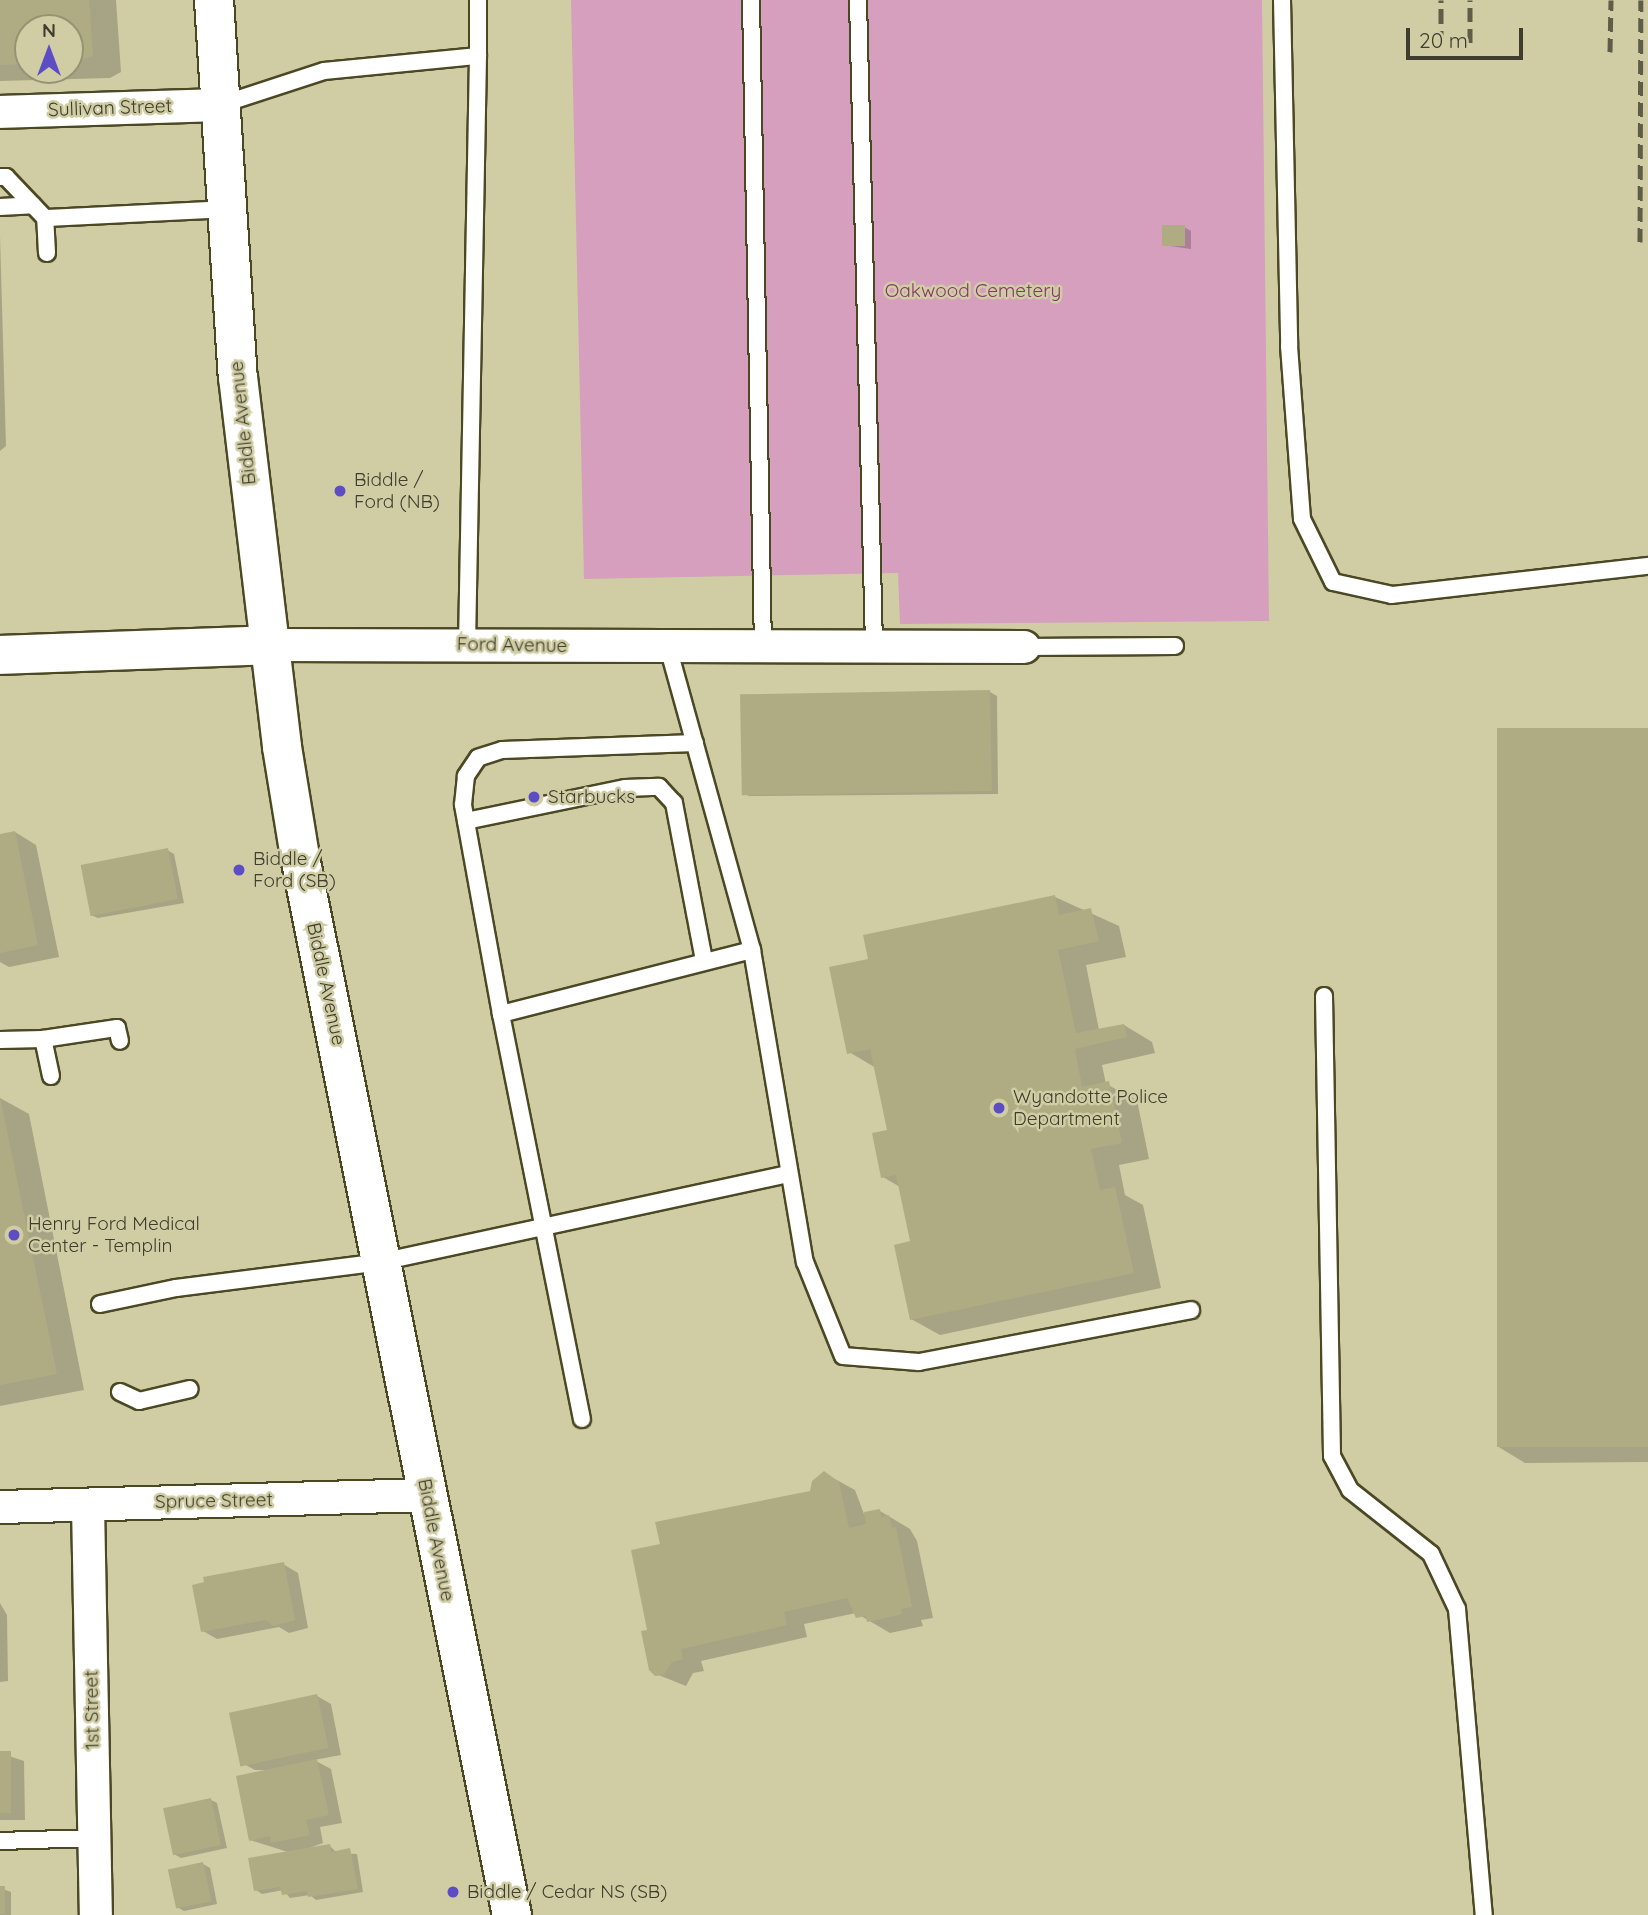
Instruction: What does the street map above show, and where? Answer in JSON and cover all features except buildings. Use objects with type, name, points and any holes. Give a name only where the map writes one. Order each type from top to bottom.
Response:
[{"type":"main road","name":"Biddle Avenue","points":[[214,0],[226,209],[247,470],[300,857],[512,1915]]},
{"type":"main road","name":"Ford Avenue","points":[[0,655],[270,645]]},
{"type":"street","name":"Sullivan Street","points":[[0,112],[220,104]]},
{"type":"street","name":"Ford Avenue","points":[[270,645],[1024,647]]},
{"type":"street","name":"Spruce Street","points":[[0,1507],[428,1496]]},
{"type":"street","name":"1st Street","points":[[88,1505],[96,1915]]},
{"type":"lane","points":[[467,645],[478,0]]},
{"type":"lane","points":[[751,0],[763,647]]},
{"type":"lane","points":[[858,0],[874,646]]},
{"type":"lane","points":[[1282,0],[1289,346],[1302,519],[1333,582],[1392,595],[1648,566]]},
{"type":"lane","points":[[220,104],[324,71],[478,57]]},
{"type":"lane","points":[[0,177],[6,177],[45,218],[47,253]]},
{"type":"lane","points":[[0,207],[33,205]]},
{"type":"lane","points":[[45,218],[226,209]]},
{"type":"lane","points":[[1024,647],[1175,646]]},
{"type":"lane","points":[[668,647],[752,950],[787,1174],[805,1262],[843,1356],[919,1362],[1191,1310]]},
{"type":"lane","points":[[582,1419],[500,1014],[466,821],[466,776],[478,758],[502,750],[695,743]]},
{"type":"lane","points":[[466,821],[625,788],[659,787],[674,803],[704,961]]},
{"type":"lane","points":[[500,1014],[752,950]]},
{"type":"lane","points":[[1324,996],[1332,1457],[1350,1490],[1431,1554],[1457,1609],[1484,1915]]},
{"type":"lane","points":[[0,1040],[43,1039],[117,1028],[120,1041]]},
{"type":"lane","points":[[43,1039],[51,1076]]},
{"type":"lane","points":[[100,1304],[176,1287],[381,1262],[787,1174]]},
{"type":"lane","points":[[120,1391],[139,1401],[190,1389]]},
{"type":"lane","points":[[0,1841],[95,1838]]},
{"type":"green space","name":"Oakwood Cemetery","points":[[571,0],[1262,0],[1269,621],[900,624],[898,573],[584,579]]},
{"type":"railway","points":[[1441,0],[1441,44]]},
{"type":"railway","points":[[1470,0],[1470,43]]},
{"type":"railway","points":[[1610,52],[1611,0]]},
{"type":"railway","points":[[1640,242],[1641,0]]},
{"type":"place","name":"Biddle / Ford (NB)","points":[[340,491]]},
{"type":"place","name":"Starbucks","points":[[534,797]]},
{"type":"place","name":"Biddle / Ford (SB)","points":[[239,870]]},
{"type":"place","name":"Wyandotte Police Department","points":[[999,1108]]},
{"type":"place","name":"Henry Ford Medical Center - Templin","points":[[14,1235]]},
{"type":"place","name":"Biddle / Cedar NS (SB)","points":[[453,1892]]}]
